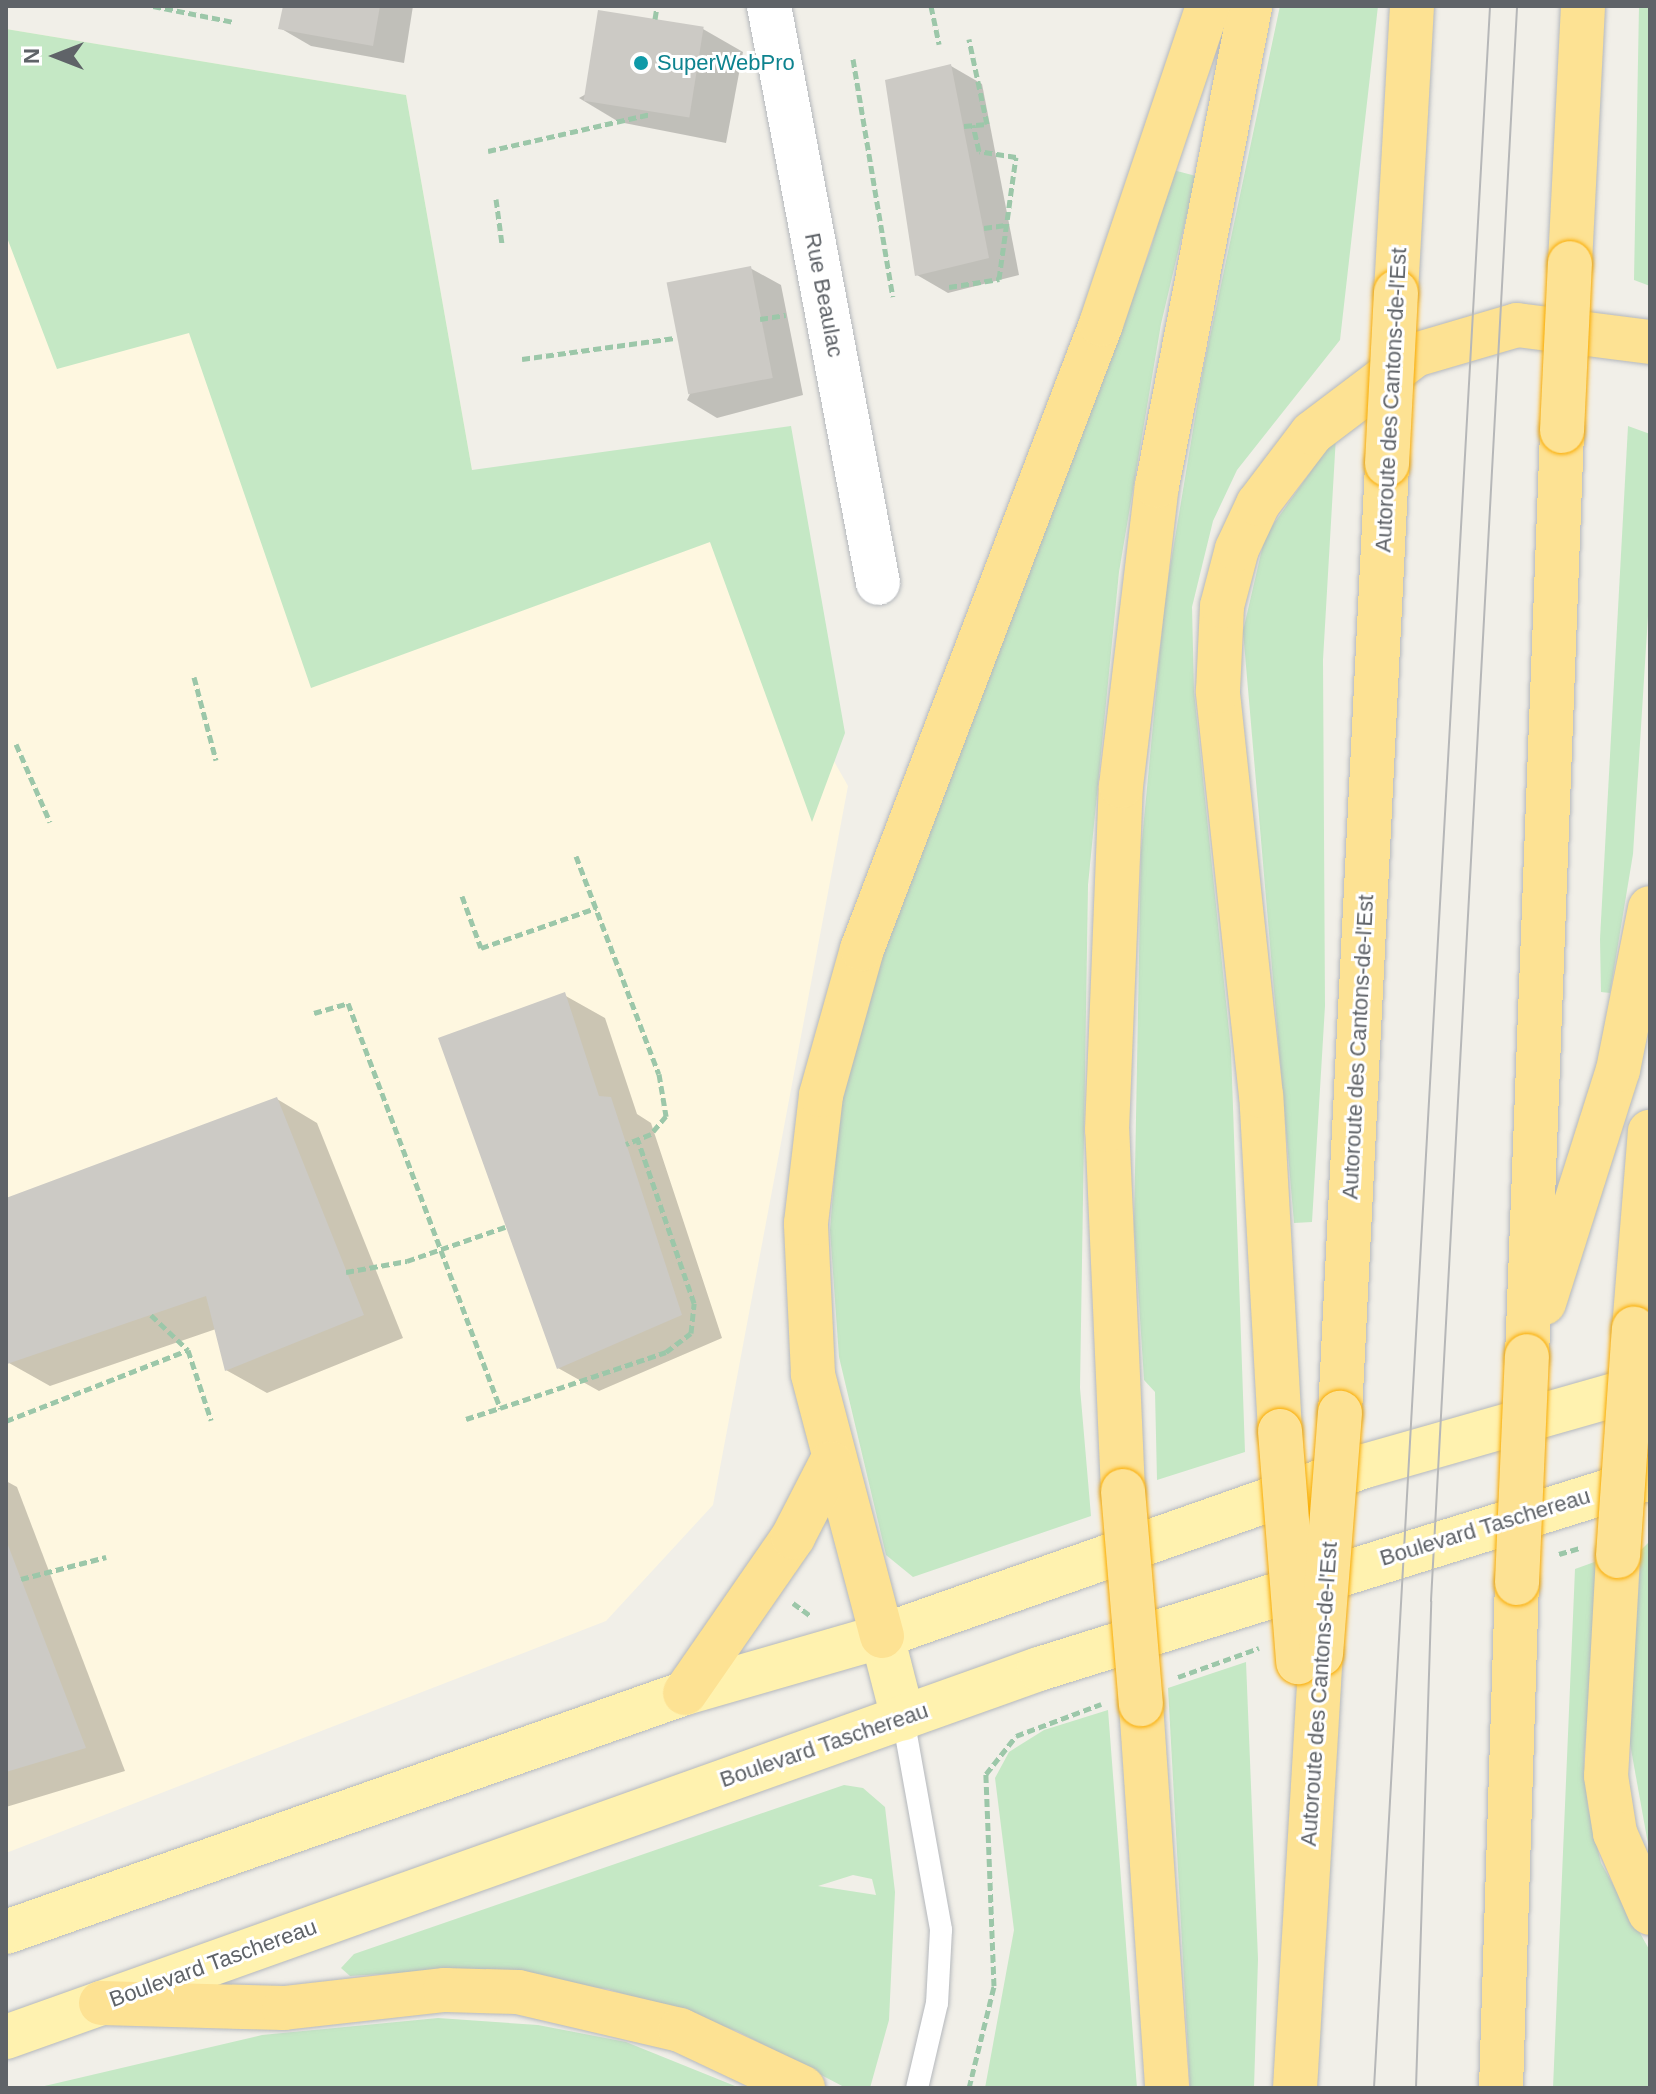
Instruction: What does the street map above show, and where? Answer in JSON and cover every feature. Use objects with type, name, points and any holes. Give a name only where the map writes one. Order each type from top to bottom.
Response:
[{"type":"highway","points":[[882,1636],[831,1463],[810,1346],[806,1223],[833,1044],[895,858],[1101,324],[1208,6]]},
{"type":"highway","points":[[1167,2088],[1123,1491],[1107,1130],[1121,786],[1159,471],[1250,6]]},
{"type":"highway","name":"Autoroute des Cantons-de-l'Est","points":[[1295,2088],[1309,1817],[1309,1658],[1340,1413],[1412,6]]},
{"type":"highway","points":[[1501,2088],[1517,1583],[1562,431],[1583,6]]},
{"type":"highway","points":[[1309,1658],[1280,1431],[1261,1096],[1218,691],[1222,606],[1237,549],[1265,493],[1312,433],[1415,355],[1517,325],[1650,342]]},
{"type":"highway","points":[[1527,1356],[1618,1070],[1650,908]]},
{"type":"highway","points":[[1650,1132],[1618,1556],[1606,1776],[1615,1833],[1650,1913]]},
{"type":"highway","points":[[685,1693],[793,1537],[831,1463]]},
{"type":"highway","points":[[101,2003],[284,2008],[406,1992],[518,1992],[680,2030],[803,2088]]},
{"type":"main road","points":[[6,1932],[685,1693],[882,1636],[1365,1466],[1650,1385]]},
{"type":"main road","name":"Boulevard Taschereau","points":[[6,2037],[903,1718],[1366,1562],[1650,1478]]},
{"type":"main road","points":[[882,1636],[903,1718]]},
{"type":"street","name":"Rue Beaulac","points":[[769,6],[878,583]]},
{"type":"lane","points":[[903,1718],[941,1930],[937,2003],[917,2088]]},
{"type":"path","points":[[153,6],[234,22]]},
{"type":"path","points":[[655,19],[657,6]]},
{"type":"path","points":[[931,6],[939,44]]},
{"type":"path","points":[[964,126],[987,124],[969,39]]},
{"type":"path","points":[[853,59],[893,297]]},
{"type":"path","points":[[488,151],[651,114]]},
{"type":"path","points":[[949,287],[999,279],[1016,157],[979,151],[973,125]]},
{"type":"path","points":[[496,199],[502,244]]},
{"type":"path","points":[[984,228],[1006,225]]},
{"type":"path","points":[[522,359],[675,338]]},
{"type":"path","points":[[194,677],[216,760]]},
{"type":"path","points":[[16,744],[50,822]]},
{"type":"path","points":[[576,856],[659,1074],[666,1116],[638,1140],[626,1144]]},
{"type":"path","points":[[462,896],[481,948],[596,908]]},
{"type":"path","points":[[314,1013],[348,1003],[500,1408]]},
{"type":"path","points":[[466,1419],[666,1352],[691,1333],[694,1303],[638,1140]]},
{"type":"path","points":[[346,1272],[440,1250],[505,1227]]},
{"type":"path","points":[[151,1315],[188,1350],[211,1420]]},
{"type":"path","points":[[6,1421],[188,1350]]},
{"type":"path","points":[[21,1579],[106,1557]]},
{"type":"path","points":[[785,1598],[817,1620]]},
{"type":"path","points":[[969,2088],[994,1986],[986,1774],[1004,1746],[1033,1729]]},
{"type":"shaded area","points":[[6,29],[406,95],[472,470],[710,542],[848,786],[713,1505],[606,1621],[6,1853]]},
{"type":"green space","points":[[1280,6],[1378,6],[1340,340],[1237,470],[1213,521],[1192,607],[1194,692],[1231,1050],[1245,1452],[1157,1480],[1155,1392],[1144,1380],[1134,1225],[1141,851],[1165,598],[1203,370]]},
{"type":"green space","points":[[1639,6],[1650,6],[1650,286],[1634,280]]},
{"type":"green space","points":[[6,29],[406,95],[472,470],[791,426],[845,733],[812,822],[710,542],[311,688],[189,333],[57,369],[6,235]]},
{"type":"green space","points":[[1173,170],[1196,176],[1161,324],[1119,572],[1088,885],[1080,1388],[1091,1516],[913,1577],[886,1555],[839,1357],[830,1230],[840,1107],[865,1003],[1151,248]]},
{"type":"green space","points":[[1628,426],[1650,434],[1650,584],[1633,854],[1610,993],[1601,992],[1600,939]]},
{"type":"green space","points":[[1336,436],[1323,660],[1325,1006],[1312,1222],[1294,1223],[1243,631],[1265,536]]},
{"type":"green space","points":[[1650,1541],[1650,1855],[1629,1738],[1641,1550]]},
{"type":"green space","points":[[1600,1560],[1584,1758],[1588,1807],[1601,1863],[1650,1951],[1650,2088],[1553,2088],[1575,1569]]},
{"type":"green space","points":[[1246,1662],[1258,1959],[1254,2088],[1190,2088],[1168,1688]]},
{"type":"green space","points":[[1108,1710],[1137,2088],[985,2088],[1014,1930],[995,1778],[1009,1752],[1044,1730]]},
{"type":"green space","points":[[844,1785],[863,1788],[885,1807],[895,1892],[889,2020],[870,2088],[846,2088],[737,2031],[608,1989],[431,1971],[350,1976],[341,1968],[354,1954]],"holes":[[[853,1875],[872,1879],[876,1895],[818,1886]]]},
{"type":"green space","points":[[438,2018],[538,2025],[626,2042],[740,2088],[36,2088],[262,2035]]},
{"type":"building","points":[[283,6],[380,6],[373,46],[278,29]]},
{"type":"building","name":"SuperWebPro","points":[[598,10],[704,27],[689,118],[584,101]]},
{"type":"building","points":[[951,64],[989,258],[915,276],[885,80]]},
{"type":"building","points":[[751,266],[773,378],[688,394],[667,282]]},
{"type":"building","points":[[565,992],[599,1096],[611,1097],[682,1315],[557,1369],[438,1038]]},
{"type":"building","points":[[277,1097],[364,1315],[225,1371],[206,1296],[7,1364],[6,1198]]},
{"type":"building","points":[[6,1540],[86,1748],[6,1772]]},
{"type":"tram line","points":[[1374,2088],[1490,6]]},
{"type":"tram line","points":[[1416,2088],[1431,1601],[1517,6]]},
{"type":"place","name":"SuperWebPro","points":[[641,63]]}]
